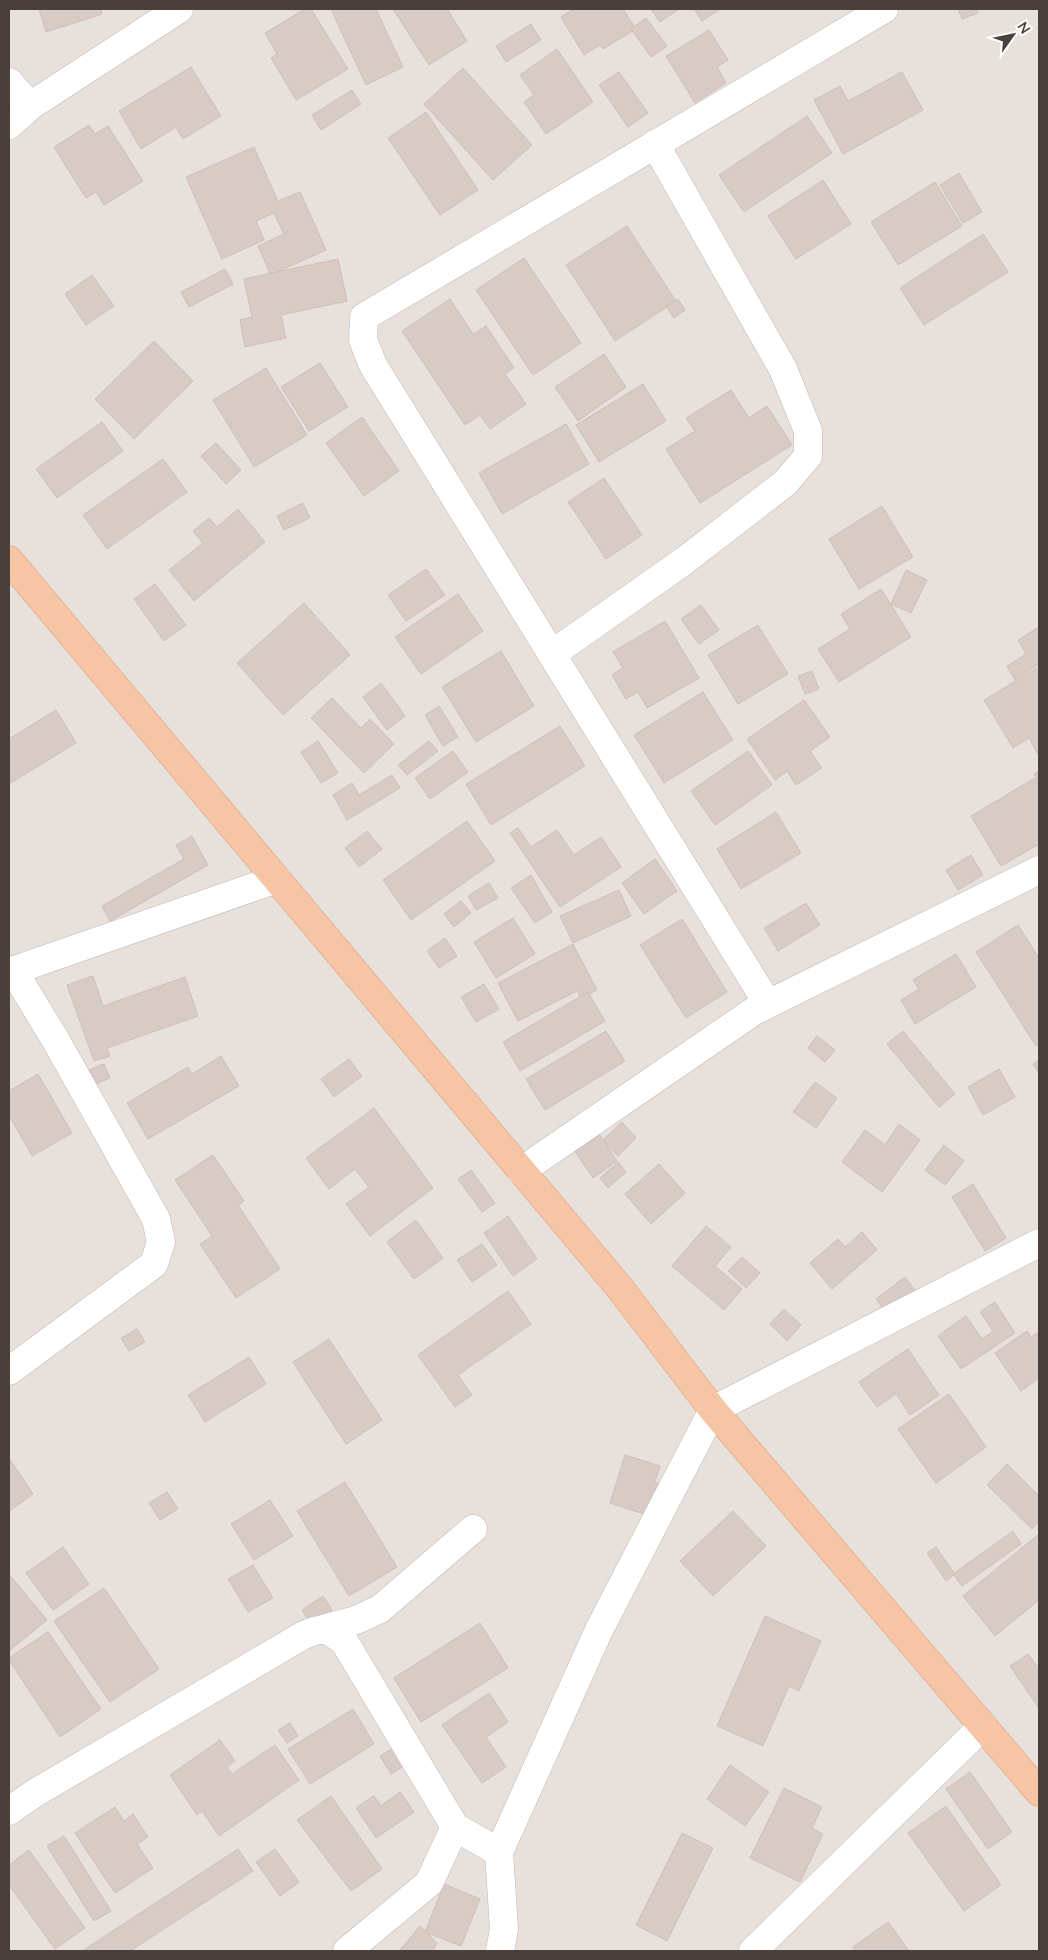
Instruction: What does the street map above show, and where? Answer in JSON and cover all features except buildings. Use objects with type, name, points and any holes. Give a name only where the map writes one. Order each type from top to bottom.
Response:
[{"type":"main road","points":[[9,560],[619,1287],[714,1410],[1039,1792]]},
{"type":"street","points":[[9,125],[30,106],[179,9]]},
{"type":"street","points":[[768,1004],[373,365],[363,340],[364,317],[884,9]]},
{"type":"street","points":[[9,82],[30,106]]},
{"type":"street","points":[[552,654],[684,561],[786,484],[808,456],[808,430],[783,369],[655,144]]},
{"type":"street","points":[[521,1171],[754,1011],[1039,870]]},
{"type":"street","points":[[9,1371],[154,1264],[161,1242],[156,1219],[55,1039],[11,971],[277,879]]},
{"type":"street","points":[[500,1951],[504,1929],[499,1852],[599,1630],[714,1410],[1039,1243]]},
{"type":"street","points":[[9,1811],[35,1793],[302,1636],[317,1629],[356,1620],[380,1609],[473,1529]]},
{"type":"street","points":[[326,1628],[344,1641],[455,1827],[499,1852]]},
{"type":"street","points":[[752,1951],[983,1726]]},
{"type":"street","points":[[347,1951],[430,1883],[455,1827]]},
{"type":"shaded area","points":[[9,9],[1039,9],[1039,1951],[9,1951]]}]
